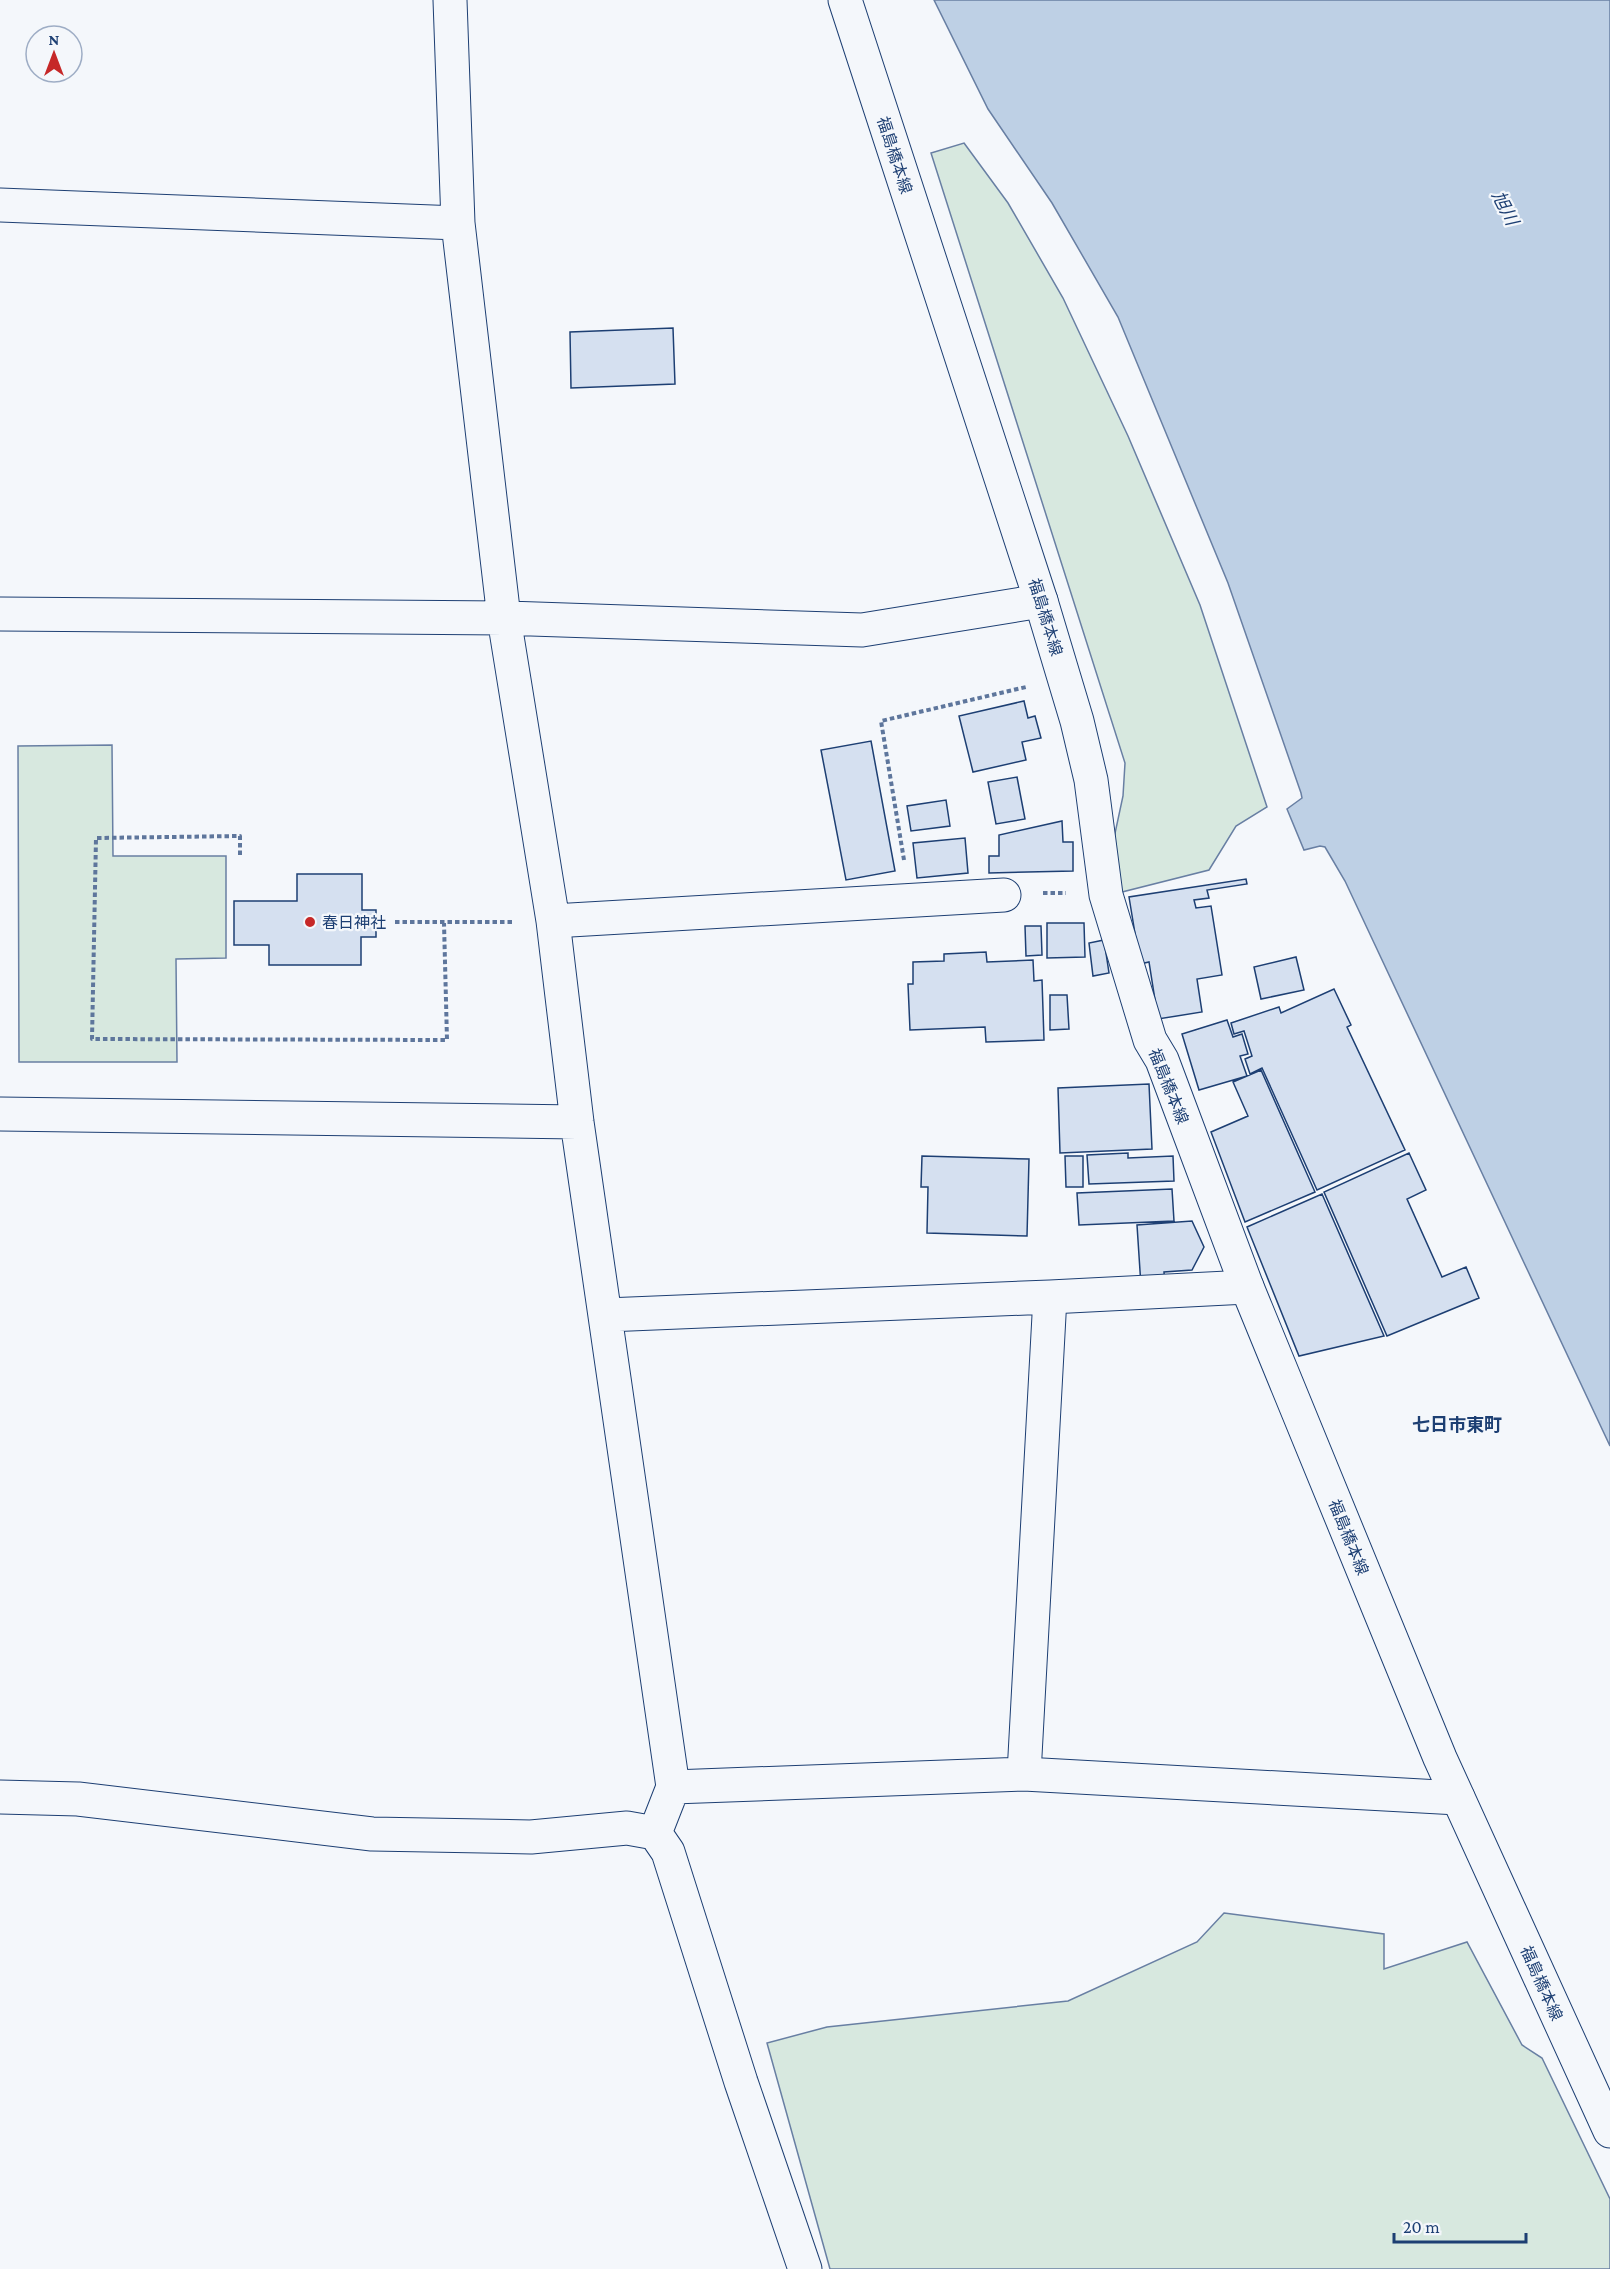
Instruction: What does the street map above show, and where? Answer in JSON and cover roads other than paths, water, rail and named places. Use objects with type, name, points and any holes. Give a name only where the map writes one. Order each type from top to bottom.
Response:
[{"type":"street","points":[[450,0],[458,223],[504,618],[552,921],[577,1122],[673,1787],[654,1833]]},
{"type":"street","name":"福島橋本線","points":[[844,0],[1041,601],[1064,678],[1091,780],[1106,891],[1150,1040],[1161,1060],[1247,1287],[1440,1758],[1610,2131]]},
{"type":"street","points":[[0,205],[458,223]]},
{"type":"street","points":[[0,614],[504,618],[862,630],[1041,601]]},
{"type":"street","points":[[552,921],[1004,895]]},
{"type":"street","points":[[0,1114],[577,1122]]},
{"type":"street","points":[[606,1315],[1050,1298],[1247,1287]]},
{"type":"street","points":[[1024,1774],[1050,1298]]},
{"type":"street","points":[[673,1787],[1024,1774],[1458,1798]]},
{"type":"street","points":[[0,1797],[78,1799],[372,1834],[531,1837],[627,1828],[654,1833],[669,1852],[741,2082],[805,2269]]},
{"type":"water","name":"旭川","points":[[934,0],[1610,0],[1610,1446],[1345,881],[1325,847],[1304,850],[1287,809],[1302,798],[1301,793],[1228,583],[1118,317],[1052,203],[988,109]]},
{"type":"place","name":"春日神社","points":[[310,922]]},
{"type":"district","name":"七日市東町","points":[[1457,1425]]}]
